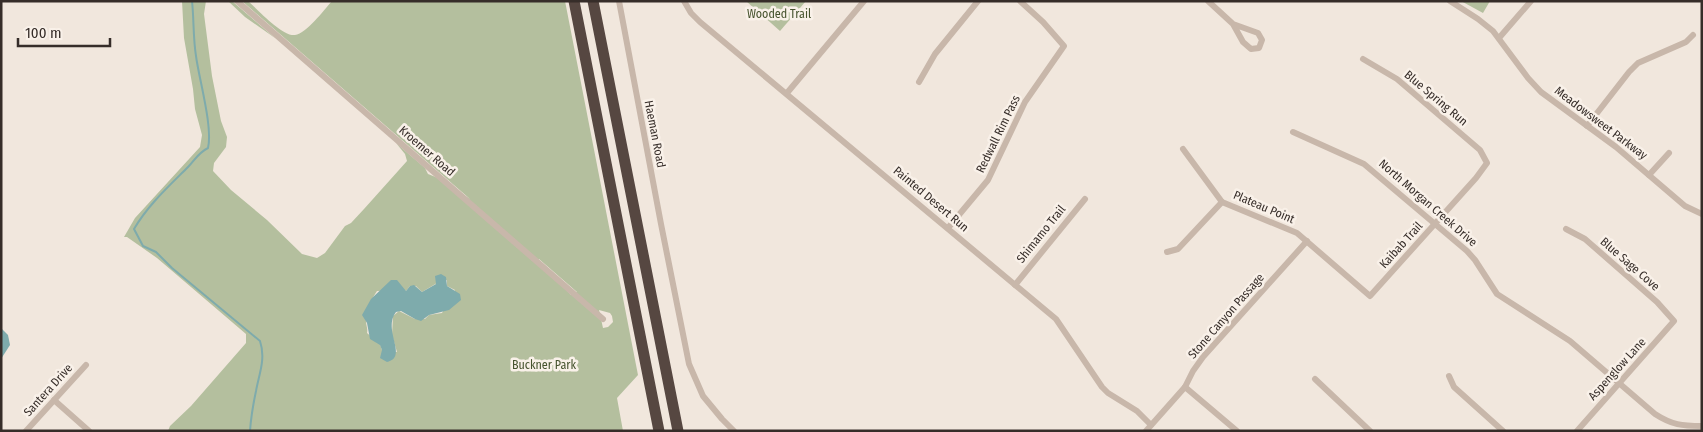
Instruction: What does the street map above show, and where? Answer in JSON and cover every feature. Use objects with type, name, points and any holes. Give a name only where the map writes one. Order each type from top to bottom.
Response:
[{"type":"highway","points":[[574,1],[659,431]]},
{"type":"highway","points":[[593,1],[678,431]]},
{"type":"street","name":"Kroemer Road","points":[[237,1],[604,318]]},
{"type":"street","name":"Haeman Road","points":[[619,1],[682,333],[693,375],[703,396],[722,420],[734,431]]},
{"type":"street","name":"Painted Desert Run","points":[[684,1],[696,18],[1056,319],[1102,387],[1151,424]]},
{"type":"street","points":[[787,93],[864,1]]},
{"type":"street","points":[[920,82],[935,54],[978,1]]},
{"type":"street","name":"Redwall Rim Pass","points":[[948,228],[993,173],[1025,102],[1064,46],[1043,22],[1020,1]]},
{"type":"street","points":[[1208,1],[1234,24],[1247,46],[1251,49],[1259,48],[1262,40],[1258,34],[1234,24]]},
{"type":"street","name":"Meadowsweet Parkway","points":[[1450,1],[1478,19],[1499,38],[1516,64],[1541,92],[1616,147],[1685,206],[1702,214]]},
{"type":"street","points":[[1499,38],[1531,1]]},
{"type":"street","points":[[1587,126],[1638,63],[1686,42],[1693,35]]},
{"type":"street","name":"Blue Spring Run","points":[[1363,59],[1397,79],[1480,150],[1487,163]]},
{"type":"street","name":"North Morgan Creek Drive","points":[[1293,132],[1364,164],[1436,224],[1475,260],[1497,294],[1570,341],[1666,421],[1678,425],[1702,426]]},
{"type":"street","name":"Plateau Point","points":[[1183,149],[1222,202],[1297,233],[1370,296]]},
{"type":"street","points":[[1649,175],[1669,152]]},
{"type":"street","name":"Kaibab Trail","points":[[1370,296],[1436,224],[1487,163]]},
{"type":"street","name":"Shimamo Trail","points":[[1015,284],[1085,199]]},
{"type":"street","points":[[1167,252],[1178,249],[1222,202]]},
{"type":"street","name":"Blue Sage Cove","points":[[1566,229],[1585,240],[1657,302],[1674,321]]},
{"type":"street","name":"Stone Canyon Passage","points":[[1146,431],[1185,387],[1203,357],[1307,241]]},
{"type":"street","name":"Aspenglow Lane","points":[[1577,431],[1674,321]]},
{"type":"street","name":"Santera Drive","points":[[26,431],[86,364]]},
{"type":"street","points":[[1449,376],[1454,388],[1503,431]]},
{"type":"street","points":[[1315,379],[1370,431]]},
{"type":"street","points":[[1185,387],[1236,431]]},
{"type":"street","points":[[54,400],[89,431]]},
{"type":"green space","name":"Buckner Park","points":[[182,1],[206,1],[204,14],[212,76],[221,121],[227,137],[226,147],[214,163],[213,171],[231,190],[267,220],[302,254],[317,258],[325,253],[345,226],[351,223],[407,161],[405,154],[396,143],[425,168],[428,174],[438,178],[470,199],[242,1],[248,1],[284,32],[295,35],[310,26],[332,1],[565,1],[638,375],[617,398],[623,431],[168,431],[170,426],[191,406],[246,343],[246,334],[157,258],[127,237],[124,237],[135,218],[200,147],[202,135],[195,109],[184,38]],"holes":[[[539,259],[577,292],[571,295]],[[447,280],[447,286],[455,290],[442,313],[429,315],[425,319],[415,319],[399,311],[393,316],[392,335],[397,352],[382,350],[380,344],[367,333],[366,323],[367,309],[377,291],[406,291],[410,286],[416,286],[422,292],[437,283]],[[599,310],[610,313],[612,316],[613,322],[608,327],[603,328]]]},
{"type":"green space","points":[[228,1],[232,1],[275,38],[245,17]]},
{"type":"green space","name":"Wooded Trail","points":[[746,1],[806,1],[780,31]]},
{"type":"green space","points":[[1461,1],[1490,1],[1483,13]]},
{"type":"water","points":[[441,274],[446,277],[447,286],[460,294],[461,300],[449,310],[429,315],[421,321],[401,311],[396,312],[392,319],[392,327],[396,355],[387,362],[380,358],[382,350],[380,345],[370,339],[367,323],[362,315],[371,299],[391,280],[397,280],[406,291],[410,286],[414,285],[422,292],[436,284],[435,276]]},
{"type":"water","points":[[1,328],[8,335],[10,345],[1,359]]},
{"type":"waterway","points":[[192,1],[195,49],[209,128],[208,148],[199,154],[159,196],[134,229],[143,246],[156,252],[172,268],[260,341],[262,360],[250,431]]}]
